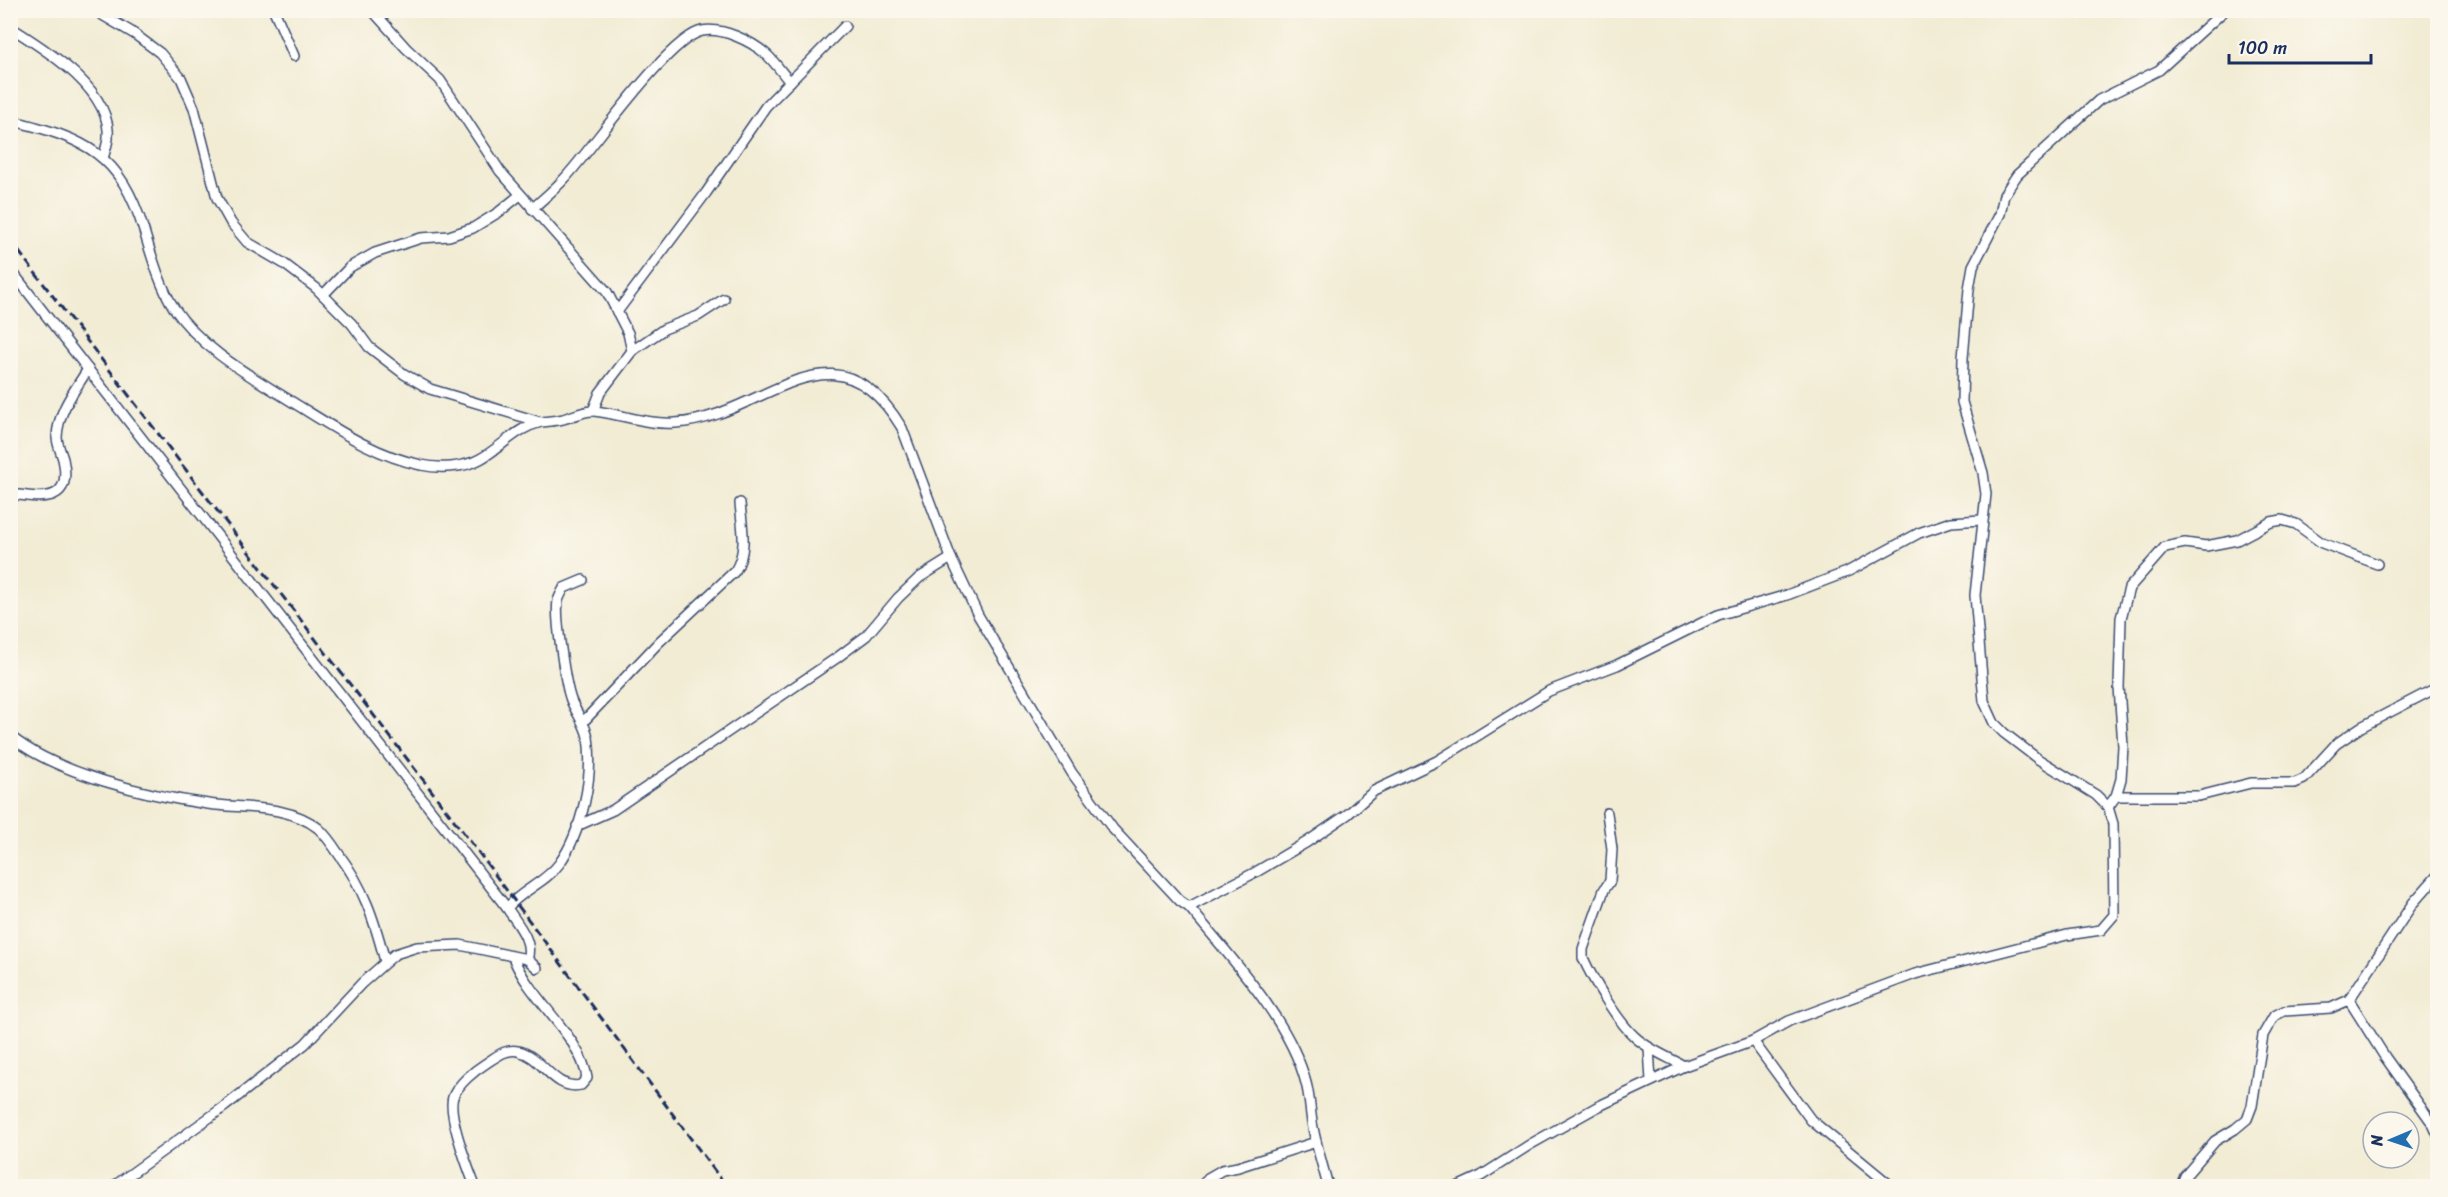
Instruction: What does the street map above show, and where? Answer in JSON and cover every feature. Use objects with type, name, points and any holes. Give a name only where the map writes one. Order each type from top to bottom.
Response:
[{"type":"street","points":[[94,10],[133,33],[160,53],[181,78],[194,108],[217,198],[231,223],[247,242],[283,263],[323,295],[352,324],[369,347],[404,374],[430,389],[540,422]]},
{"type":"street","points":[[274,10],[294,57]]},
{"type":"street","points":[[372,10],[406,48],[440,80],[500,171],[607,292],[628,333],[632,351]]},
{"type":"street","points":[[1459,1186],[1481,1176],[1531,1144],[1597,1107],[1684,1066],[1753,1041],[1789,1021],[1915,974],[2067,935],[2101,930],[2114,915],[2113,824],[2108,807],[2096,795],[2019,746],[1994,723],[1984,700],[1975,595],[1981,520],[1986,494],[1983,473],[1962,402],[1963,358],[1973,266],[2000,214],[2004,195],[2017,175],[2099,100],[2159,70],[2225,10]]},
{"type":"street","points":[[617,312],[706,193],[766,106],[845,26]]},
{"type":"street","points":[[10,27],[61,60],[77,75],[98,103],[106,122],[108,138],[103,158]]},
{"type":"street","points":[[532,209],[565,179],[650,74],[681,41],[701,31],[717,31],[750,43],[766,54],[790,82]]},
{"type":"street","points":[[10,120],[85,144],[118,172],[140,218],[154,265],[174,308],[208,346],[347,436],[422,466],[453,467],[480,460],[518,431],[540,422],[564,419],[593,411],[638,421],[676,423],[718,414],[808,376],[834,372],[857,381],[876,393],[891,410],[902,428],[951,558],[978,615],[1072,773],[1113,829],[1180,901],[1189,907],[1266,1002],[1279,1024],[1306,1083],[1316,1142],[1328,1186]]},
{"type":"street","points":[[323,295],[350,267],[375,254],[421,238],[449,236],[473,228],[499,212],[520,195]]},
{"type":"street","points":[[10,268],[507,908],[528,944],[530,952],[527,959]]},
{"type":"street","points":[[593,411],[600,393],[632,351],[664,329],[698,316],[724,299]]},
{"type":"street","points":[[10,494],[50,498],[59,492],[65,479],[57,438],[62,411],[88,369]]},
{"type":"street","points":[[583,722],[659,642],[735,571],[742,560],[744,543],[740,503]]},
{"type":"street","points":[[1189,907],[1307,842],[1348,814],[1374,791],[1437,760],[1549,691],[1617,665],[1718,615],[1787,595],[1847,572],[1919,533],[1951,522],[1981,520]]},
{"type":"street","points":[[2108,807],[2116,796],[2121,779],[2123,746],[2119,687],[2121,618],[2129,588],[2165,547],[2185,543],[2206,546],[2237,540],[2271,522],[2282,520],[2296,524],[2322,543],[2378,564]]},
{"type":"street","points":[[577,826],[613,810],[838,657],[866,636],[898,598],[919,578],[951,558]]},
{"type":"street","points":[[507,908],[520,894],[550,874],[560,863],[577,826],[588,790],[590,760],[588,736],[571,701],[565,678],[558,600],[564,588],[584,580]]},
{"type":"street","points":[[2116,796],[2199,796],[2251,783],[2295,783],[2304,779],[2336,744],[2361,727],[2438,687]]},
{"type":"street","points":[[10,736],[25,748],[112,783],[160,797],[268,809],[294,816],[317,827],[349,868],[365,895],[373,915],[385,961]]},
{"type":"street","points":[[1607,813],[1612,849],[1610,881],[1604,890],[1583,949],[1583,958],[1624,1025],[1649,1048],[1684,1066]]},
{"type":"street","points":[[2181,1186],[2185,1176],[2215,1140],[2247,1119],[2252,1106],[2263,1035],[2274,1016],[2284,1011],[2331,1008],[2349,1000],[2413,903],[2438,875]]},
{"type":"street","points":[[114,1186],[224,1107],[305,1044],[385,961],[405,950],[460,945],[527,959],[537,969]]},
{"type":"street","points":[[475,1186],[463,1157],[452,1107],[458,1087],[479,1068],[507,1050],[520,1051],[528,1055],[564,1084],[573,1087],[581,1085],[587,1077],[581,1057],[525,982],[513,957]]},
{"type":"street","points":[[2349,1000],[2385,1057],[2433,1124],[2438,1135]]},
{"type":"street","points":[[1753,1041],[1811,1120],[1891,1186]]},
{"type":"street","points":[[1649,1048],[1651,1081]]},
{"type":"street","points":[[1202,1186],[1208,1178],[1222,1170],[1316,1142]]},
{"type":"railway","points":[[10,240],[473,845],[726,1186]]}]
